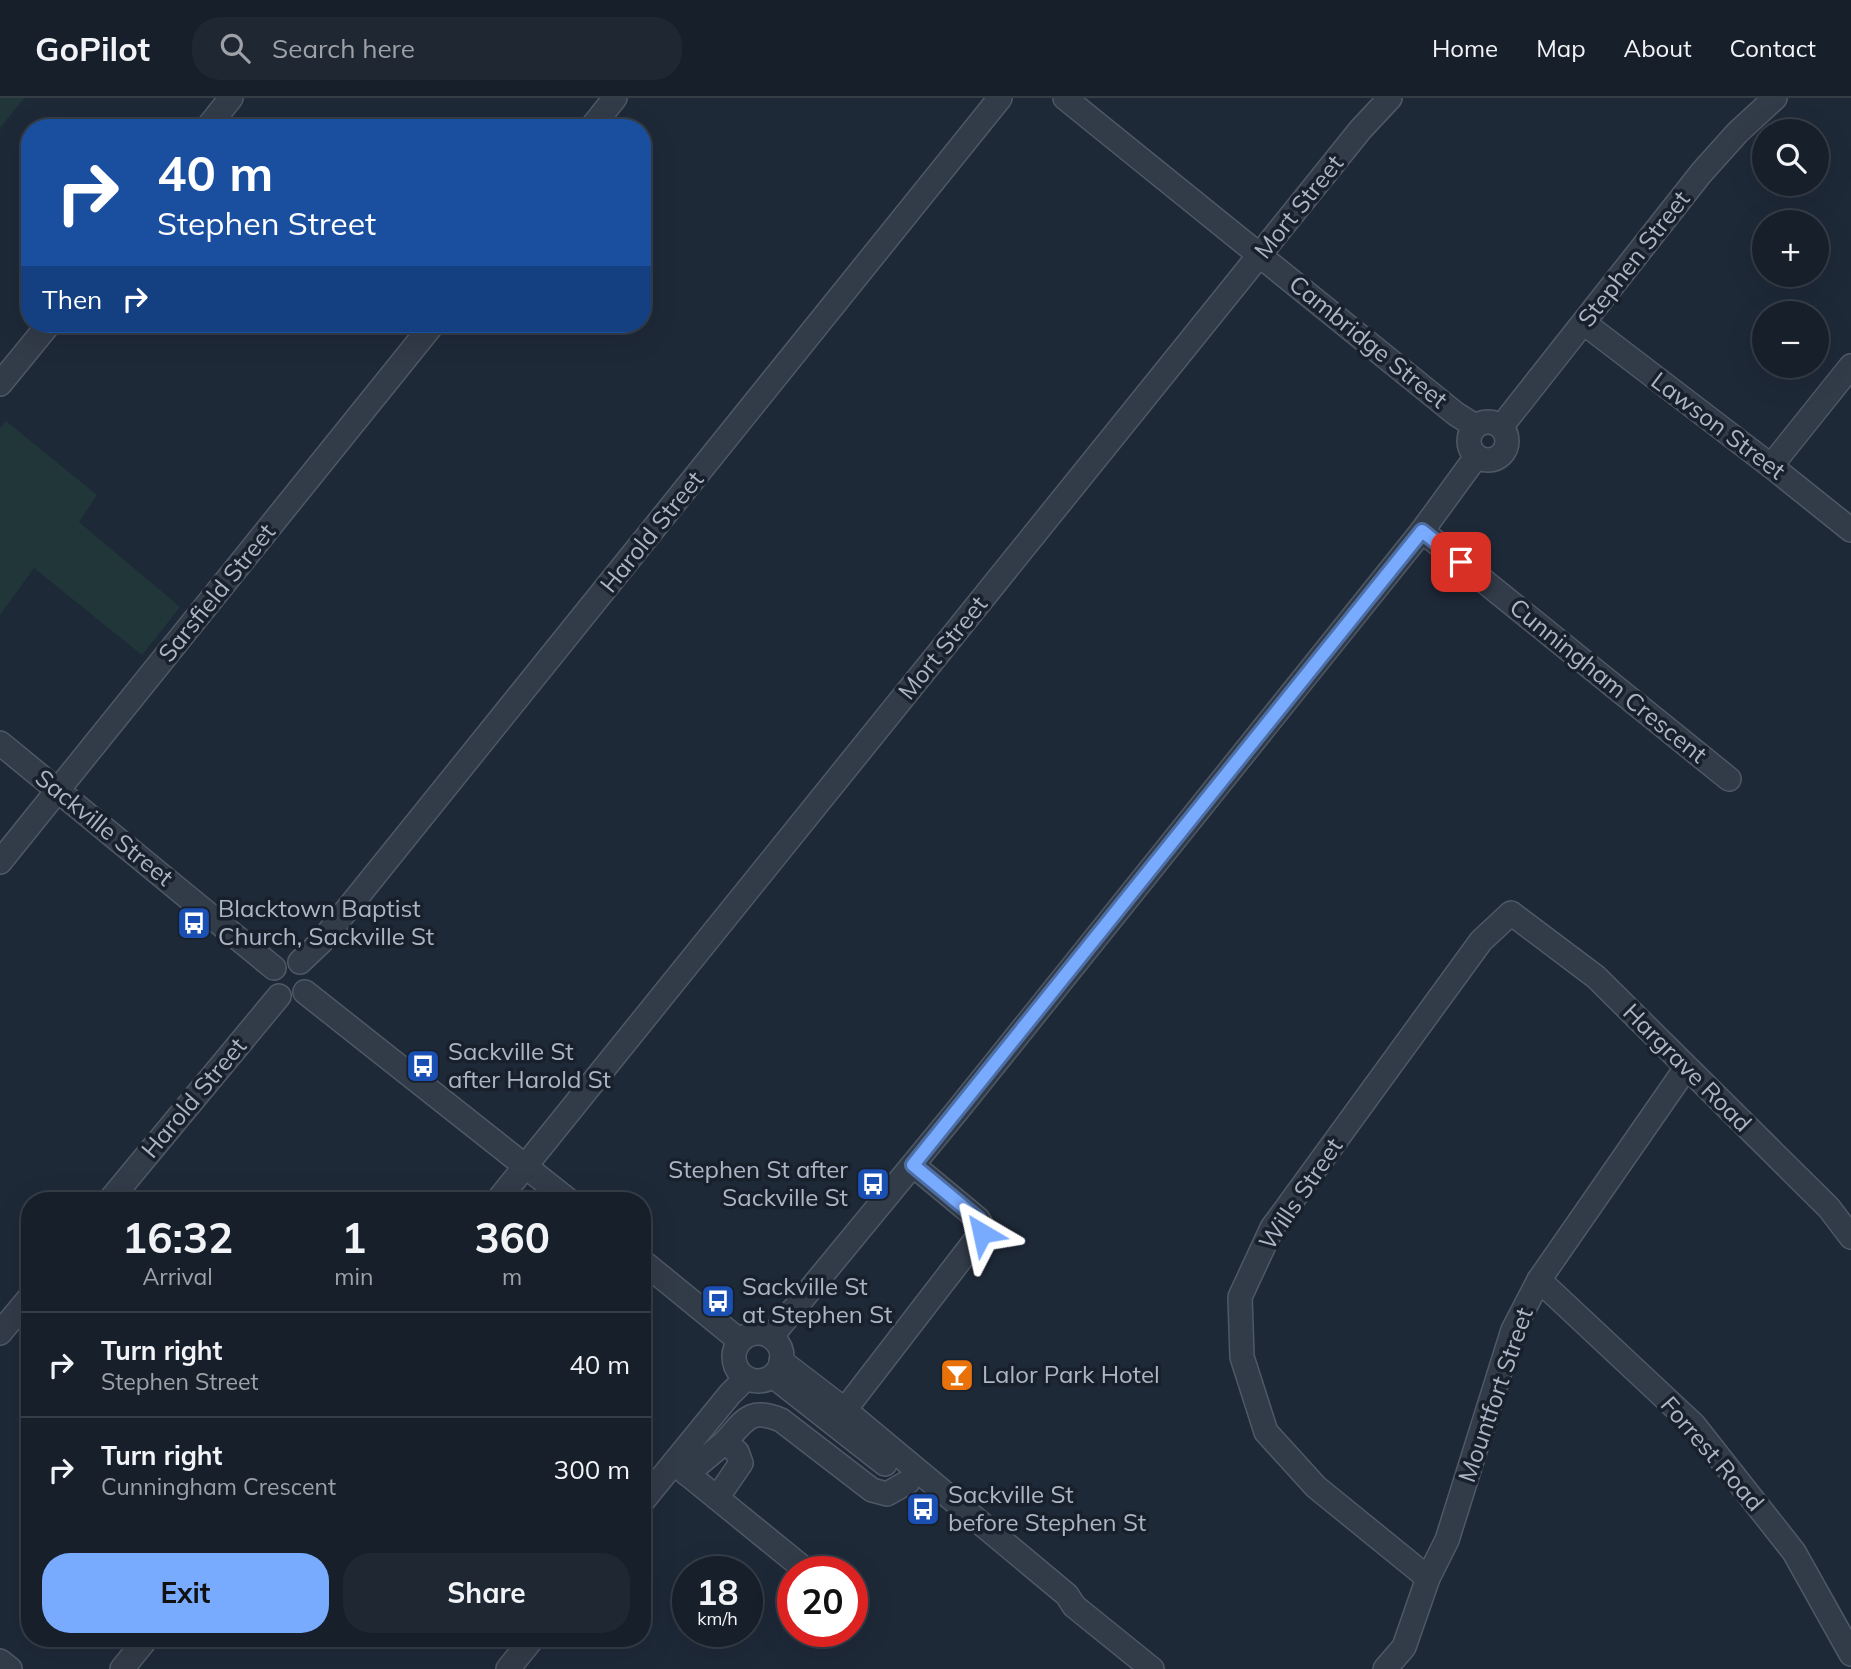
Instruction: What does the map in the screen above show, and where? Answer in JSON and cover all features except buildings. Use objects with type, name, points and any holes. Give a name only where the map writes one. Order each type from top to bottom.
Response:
[{"type":"street","points":[[214,119],[231,98]]},
{"type":"street","points":[[598,119],[615,98]]},
{"type":"street","name":"Harold Street","points":[[300,962],[321,942],[1000,98]]},
{"type":"street","name":"Cambridge Street","points":[[1065,98],[1475,426]]},
{"type":"street","name":"Mort Street","points":[[505,1192],[1260,254],[1362,129],[1391,98]]},
{"type":"street","name":"Stephen Street","points":[[1500,427],[1702,172],[1738,132],[1775,98]]},
{"type":"street","name":"Lawson Street","points":[[1584,323],[1851,530]]},
{"type":"street","points":[[0,384],[42,333]]},
{"type":"street","name":"Sarsfield Street","points":[[0,862],[426,333]]},
{"type":"street","points":[[1771,466],[1851,366]]},
{"type":"street","points":[[1489,422],[1500,427],[1507,441],[1499,457],[1487,461],[1472,453],[1468,442],[1475,426],[1489,422]]},
{"type":"street","points":[[771,1337],[913,1165],[1422,531],[1476,457]]},
{"type":"street","name":"Cunningham Crescent","points":[[1422,531],[1729,779]]},
{"type":"street","name":"Sackville Street","points":[[0,743],[274,968]]},
{"type":"street","name":"Hargrave Road","points":[[1511,913],[1596,977],[1829,1208],[1851,1237]]},
{"type":"street","name":"Wills Street","points":[[1428,1578],[1316,1487],[1266,1432],[1242,1357],[1240,1297],[1272,1228],[1481,942],[1511,913]]},
{"type":"street","points":[[283,961],[300,962],[309,976],[305,992],[296,998],[279,996],[271,986],[274,968],[283,961]]},
{"type":"street","points":[[305,992],[558,1192]]},
{"type":"street","name":"Harold Street","points":[[117,1192],[279,996]]},
{"type":"street","name":"Mountfort Street","points":[[1385,1669],[1404,1647],[1428,1578],[1447,1539],[1513,1330],[1539,1280],[1686,1068]]},
{"type":"street","points":[[840,1416],[982,1233],[983,1228],[978,1219],[913,1165]]},
{"type":"street","points":[[651,1268],[740,1341]]},
{"type":"street","name":"Forrest Road","points":[[1539,1280],[1694,1425],[1794,1552],[1851,1654]]},
{"type":"street","points":[[0,1333],[21,1308]]},
{"type":"street","points":[[751,1334],[771,1337],[779,1348],[777,1368],[760,1381],[746,1378],[736,1368],[734,1361],[740,1341],[751,1334]]},
{"type":"street","points":[[777,1368],[1067,1595],[1074,1606],[1140,1665]]},
{"type":"street","points":[[680,1468],[730,1394],[746,1378]]},
{"type":"street","points":[[651,1494],[680,1468],[725,1442],[747,1418],[757,1413],[782,1420],[872,1490],[887,1494],[908,1482]]},
{"type":"street","points":[[840,1416],[908,1482],[1061,1602],[1074,1606]]},
{"type":"street","points":[[717,1498],[741,1463],[737,1452],[725,1442]]},
{"type":"street","points":[[680,1468],[788,1556]]},
{"type":"street","points":[[122,1669],[140,1647]]},
{"type":"street","points":[[508,1669],[526,1647]]},
{"type":"street","points":[[0,1661],[10,1669]]},
{"type":"green space","points":[[0,98],[24,98],[0,128]]},
{"type":"green space","points":[[6,421],[97,495],[79,522],[180,607],[142,655],[34,568],[0,615],[0,428]]},
{"type":"place","name":"Blacktown Baptist Church, Sackville St","points":[[194,923]]},
{"type":"place","name":"Sackville St after Harold St","points":[[423,1066]]},
{"type":"place","name":"Stephen St after Sackville St","points":[[873,1184]]},
{"type":"place","name":"Sackville St at Stephen St","points":[[718,1301]]},
{"type":"place","name":"Lalor Park Hotel","points":[[957,1375]]},
{"type":"place","name":"Sackville St before Stephen St","points":[[923,1509]]},
{"type":"route","points":[[982,1233],[983,1228],[978,1219],[913,1165],[1422,531],[1461,562]]}]
